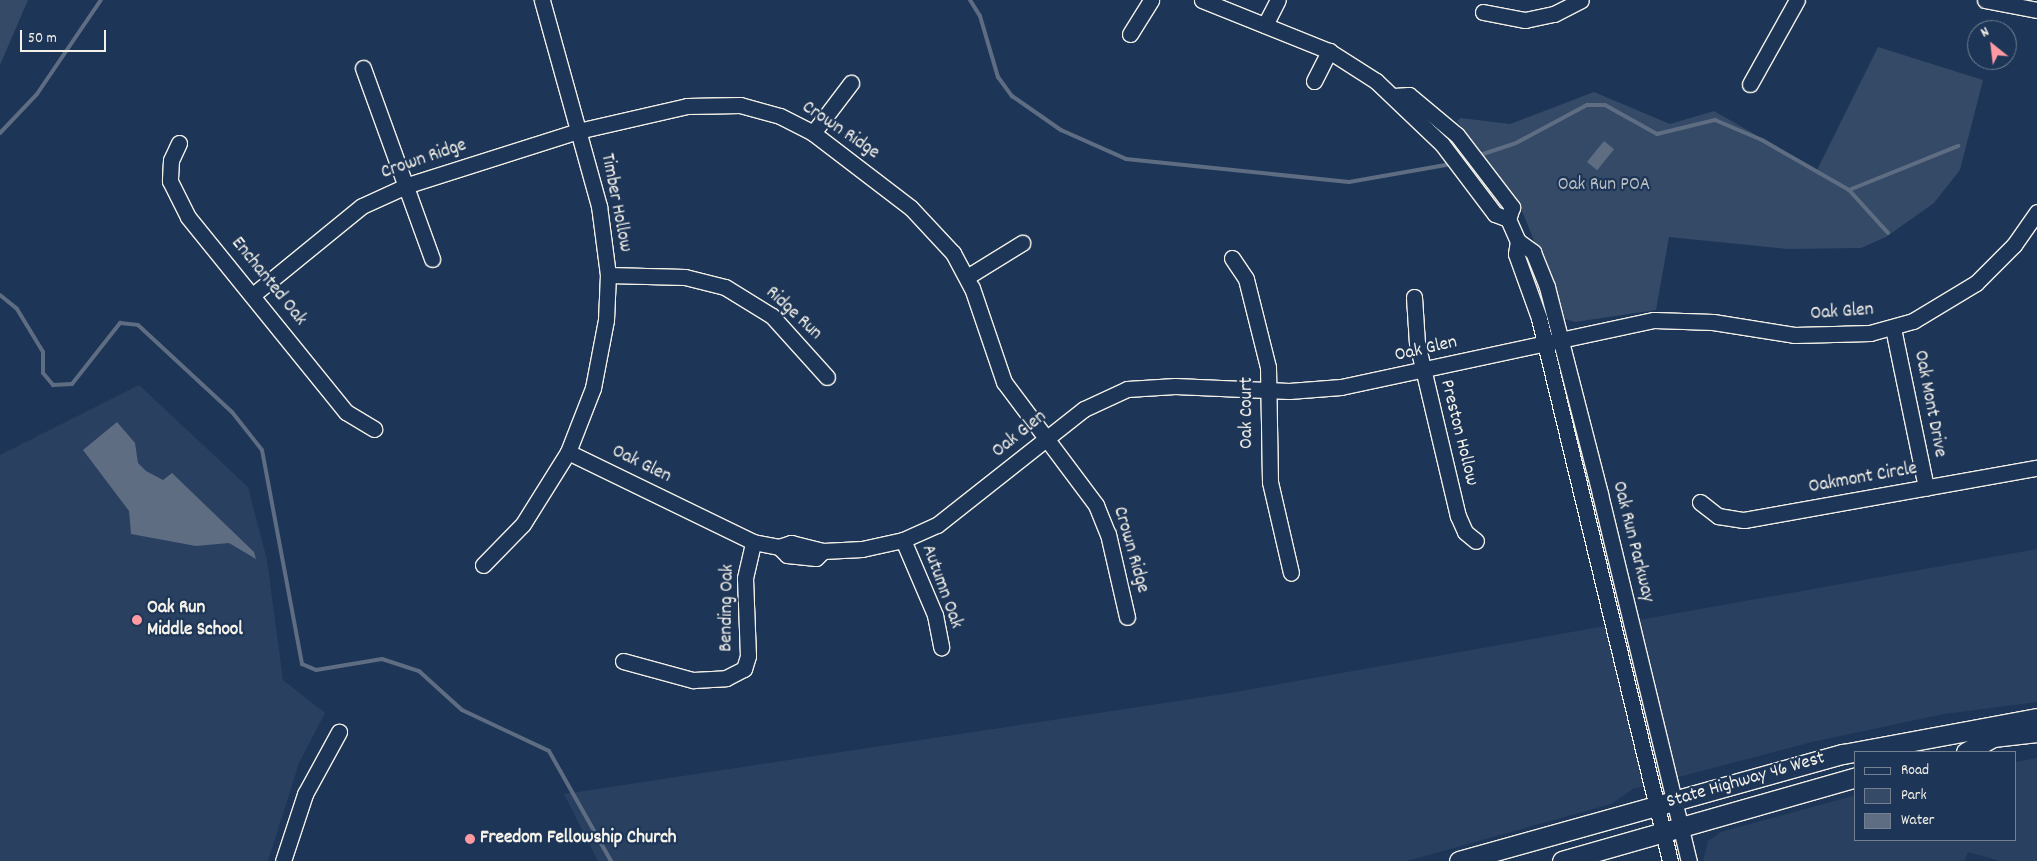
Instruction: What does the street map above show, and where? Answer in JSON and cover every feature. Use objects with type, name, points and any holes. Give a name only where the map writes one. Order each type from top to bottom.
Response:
[{"type":"main road","name":"State Highway 46 West","points":[[1865,751],[1902,741],[2037,718]]},
{"type":"main road","points":[[1968,751],[1993,737],[2037,732]]},
{"type":"main road","points":[[1982,751],[2037,744]]},
{"type":"main road","name":"State Highway 46 West","points":[[1459,861],[1854,754]]},
{"type":"main road","name":"State Highway 46 West","points":[[1562,861],[1854,778]]},
{"type":"street","name":"Timber Hollow","points":[[483,565],[523,524],[568,452],[598,370],[608,275],[599,206],[542,0]]},
{"type":"street","points":[[1130,34],[1151,0]]},
{"type":"street","name":"Oak Run Parkway","points":[[1202,0],[1328,51],[1394,96],[1482,193],[1496,214],[1508,219]]},
{"type":"street","points":[[1265,26],[1278,0]]},
{"type":"street","points":[[1483,12],[1525,20],[1554,14],[1581,0]]},
{"type":"street","points":[[1750,84],[1796,0]]},
{"type":"street","points":[[1985,0],[2037,10]]},
{"type":"street","points":[[1314,81],[1328,51]]},
{"type":"street","points":[[363,68],[408,185],[432,259]]},
{"type":"street","points":[[813,133],[851,83]]},
{"type":"street","name":"Oak Run Parkway","points":[[1394,96],[1409,95],[1457,135],[1496,183],[1512,207],[1508,219],[1518,241],[1533,252],[1551,340],[1670,861]]},
{"type":"street","name":"Crown Ridge","points":[[254,294],[362,206],[408,185],[578,131],[702,104],[755,109],[813,133],[926,221],[967,277],[1002,377],[1096,505],[1108,534],[1127,617]]},
{"type":"street","name":"Enchanted Oak","points":[[179,143],[169,170],[180,206],[254,294],[346,412],[374,430]]},
{"type":"street","name":"Oak Glen","points":[[568,452],[753,542],[779,547],[787,555],[816,558],[823,551],[903,540],[954,514],[1084,409],[1127,389],[1175,386],[1269,391],[1341,387],[1423,372],[1551,340],[1680,319],[1794,335],[1847,336],[1893,328],[1935,310],[1976,283],[2014,245],[2037,212]]},
{"type":"street","points":[[967,277],[1022,243]]},
{"type":"street","name":"Oak Court","points":[[1232,258],[1249,288],[1268,367],[1270,482],[1291,573]]},
{"type":"street","name":"Ridge Run","points":[[608,275],[685,277],[725,287],[772,316],[827,377]]},
{"type":"street","name":"Preston Hollow","points":[[1414,297],[1414,330],[1458,516],[1465,532],[1476,541]]},
{"type":"street","name":"Oak Mont Drive","points":[[1893,328],[1926,488]]},
{"type":"street","name":"Oak Run Parkway","points":[[1551,340],[1676,802],[1689,861]]},
{"type":"street","name":"Oakmont Circle","points":[[1700,502],[1718,516],[1744,520],[2037,468]]},
{"type":"street","name":"Autumn Oak","points":[[903,540],[934,615],[941,648]]},
{"type":"street","name":"Bending Oak","points":[[623,661],[693,680],[726,678],[744,669],[748,656],[745,578],[753,542]]},
{"type":"street","points":[[283,861],[305,794],[339,732]]},
{"type":"shaded area","name":"Oak Run Middle School","points":[[139,385],[248,487],[267,560],[283,680],[325,713],[299,763],[268,861],[0,861],[0,455]]},
{"type":"shaded area","points":[[2037,549],[2037,702],[1944,714],[1812,742],[1633,789],[1611,804],[1407,861],[598,861],[564,794],[1230,693]]},
{"type":"shaded area","points":[[2037,758],[2037,861],[2000,861],[1968,852],[1964,861],[1703,861],[1708,841],[1721,832],[1854,796],[1854,841],[2017,841],[2017,762]]},
{"type":"green space","points":[[0,0],[28,0],[0,65]]},
{"type":"green space","name":"Oak Run POA","points":[[1878,47],[1983,80],[1960,170],[1934,203],[1886,237],[1861,248],[1788,249],[1669,237],[1656,310],[1575,322],[1565,319],[1519,203],[1457,121],[1461,118],[1510,124],[1594,92],[1670,124],[1714,111],[1817,170]]},
{"type":"water","points":[[1604,141],[1614,149],[1597,170],[1587,162]]},
{"type":"water","points":[[117,422],[135,443],[138,463],[146,471],[163,480],[172,473],[254,552],[256,559],[229,543],[196,546],[131,534],[129,511],[83,450]]},
{"type":"waterway","points":[[0,133],[37,94],[101,0]]},
{"type":"waterway","points":[[970,0],[980,16],[998,77],[1012,96],[1061,130],[1126,159],[1349,182],[1451,164]]},
{"type":"waterway","points":[[1477,156],[1516,143],[1587,105],[1605,105],[1657,134],[1715,120],[1762,140],[1849,190],[1888,233]]},
{"type":"waterway","points":[[1849,190],[1958,146]]},
{"type":"waterway","points":[[0,295],[17,309],[43,352],[43,373],[53,385],[72,384],[120,323],[138,325],[232,412],[262,450],[302,664],[316,670],[382,659],[419,671],[462,710],[549,751],[611,861]]},
{"type":"place","name":"Oak Run Middle School","points":[[137,620]]},
{"type":"place","name":"Freedom Fellowship Church","points":[[470,839]]}]
